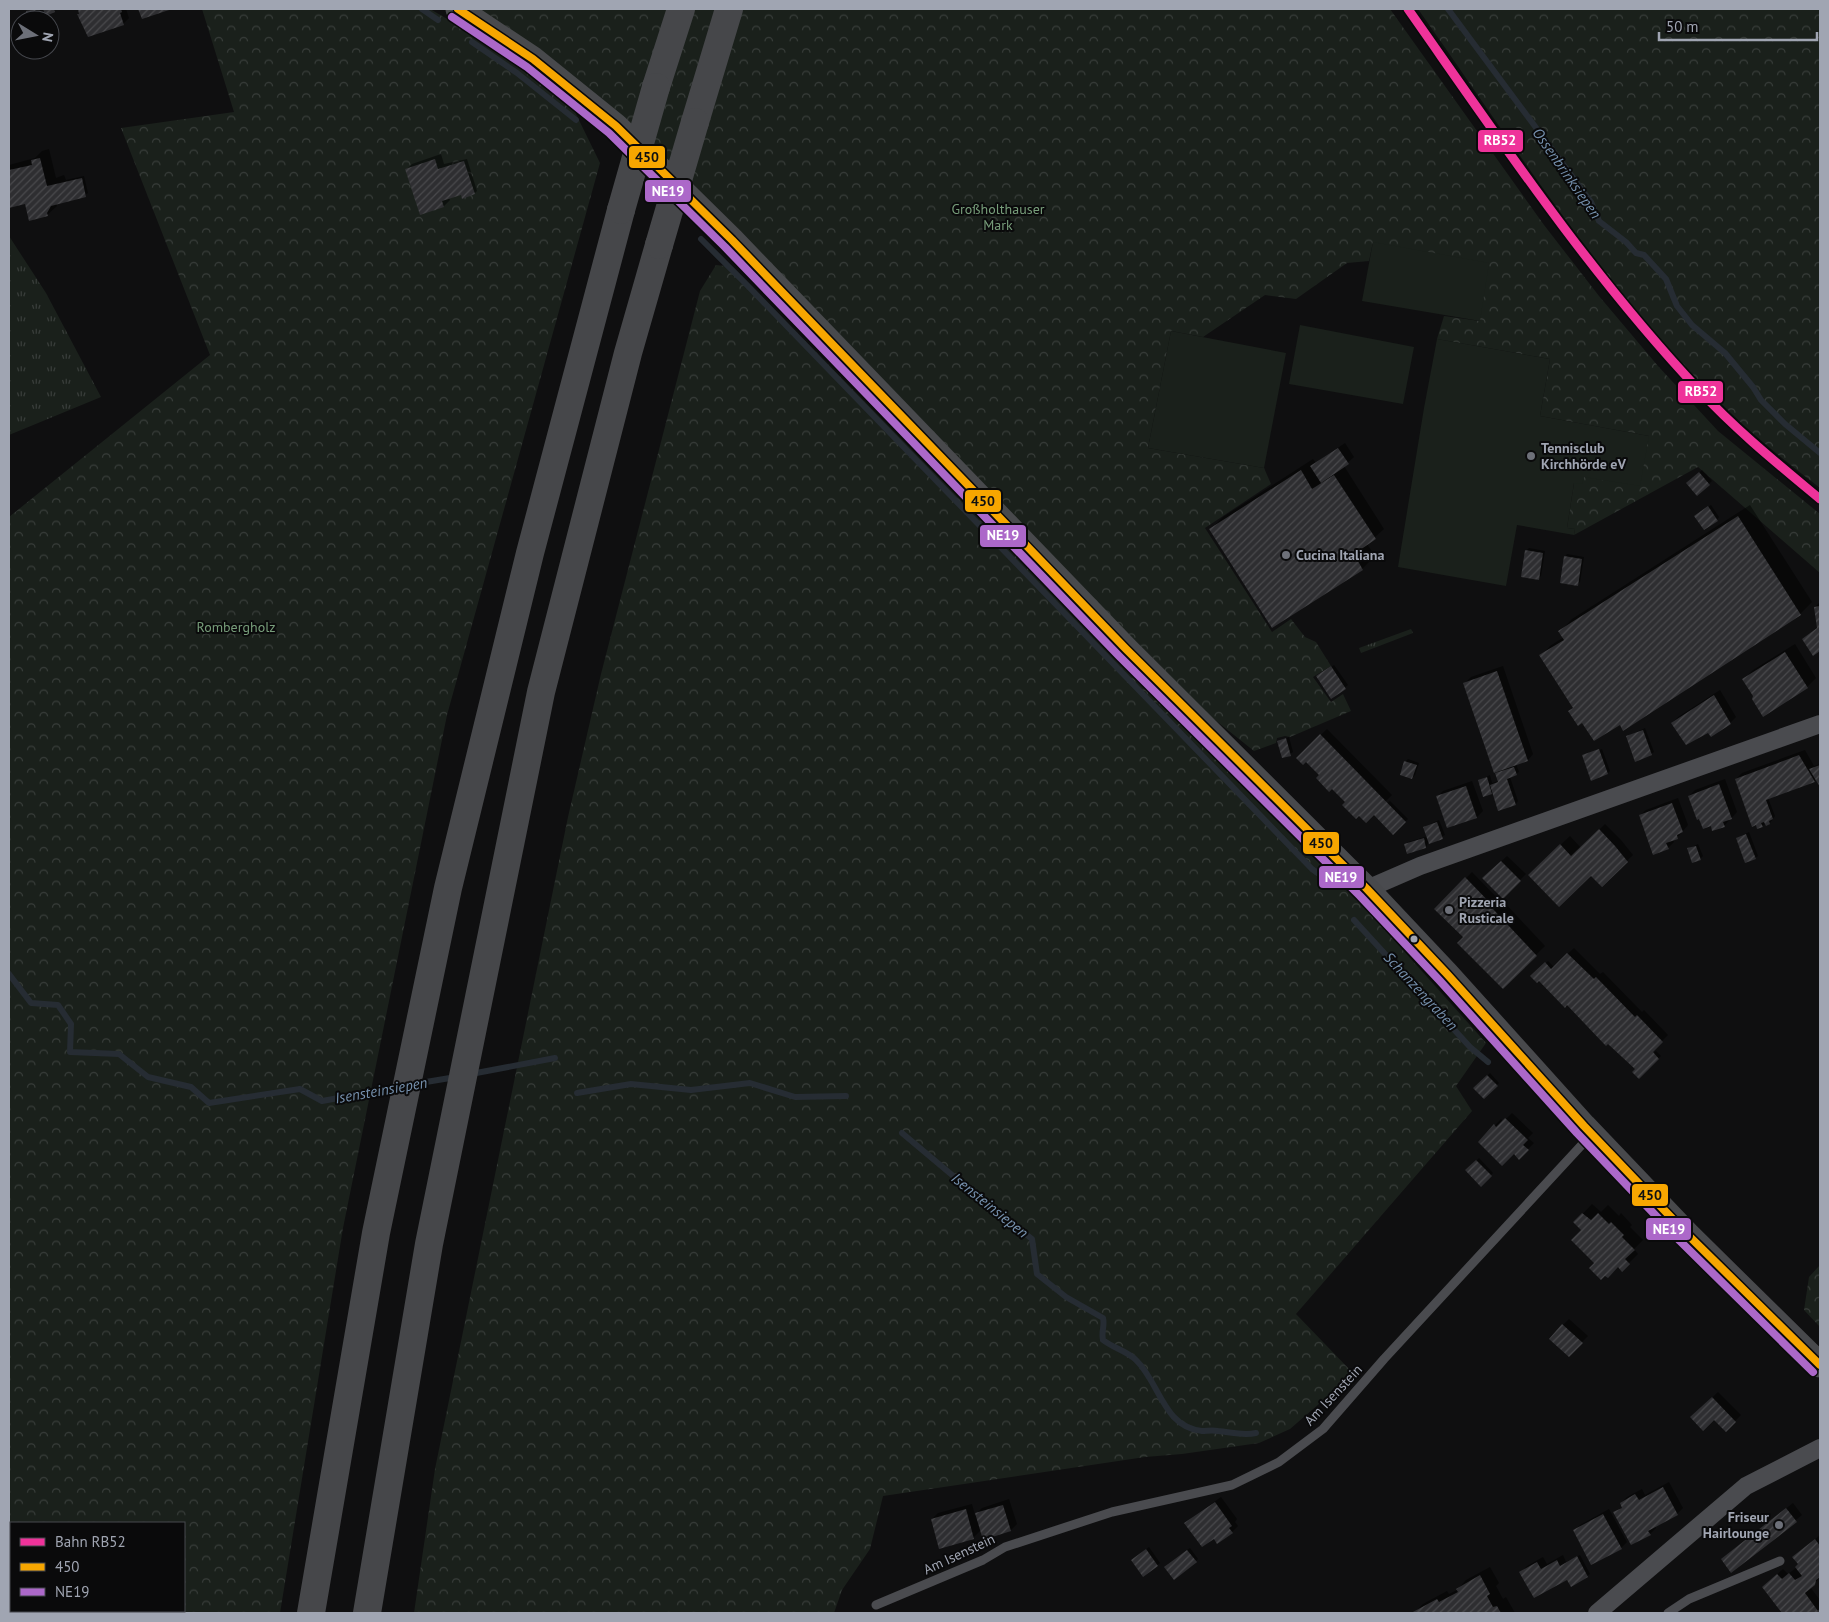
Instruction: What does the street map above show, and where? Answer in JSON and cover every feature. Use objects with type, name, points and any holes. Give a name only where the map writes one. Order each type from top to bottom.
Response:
[{"type":"highway","points":[[311,1613],[376,1233],[448,888],[530,553],[621,210],[656,87],[681,9]]},
{"type":"highway","points":[[367,1613],[429,1244],[541,692],[625,363],[729,9]]},
{"type":"main road","points":[[458,9],[533,59],[629,140],[732,240],[1126,649],[1367,889],[1592,1134],[1687,1234],[1820,1365]]},
{"type":"street","points":[[1367,889],[1420,866],[1820,724]]},
{"type":"street","points":[[1605,1611],[1746,1486],[1819,1450]]},
{"type":"lane","name":"Am Isenstein","points":[[876,1605],[983,1560],[1005,1547],[1112,1512],[1232,1484],[1279,1462],[1323,1429],[1384,1359],[1592,1134]]},
{"type":"lane","points":[[1668,1613],[1690,1599],[1780,1561]]},
{"type":"green space","name":"Rombergholz","points":[[202,9],[430,9],[475,35],[536,79],[575,112],[600,163],[447,715],[343,1228],[280,1613],[9,1613],[9,517],[210,355],[121,128],[234,112]]},
{"type":"green space","name":"Großholthauser Mark","points":[[458,9],[1390,9],[1544,225],[1599,296],[1658,366],[1718,431],[1820,514],[1820,573],[1698,467],[1574,535],[1575,529],[1567,528],[1574,483],[1649,436],[1540,416],[1550,359],[1437,339],[1444,316],[1480,321],[1373,242],[1369,261],[1347,263],[1296,299],[1265,295],[1203,337],[1171,331],[1148,448],[1264,468],[1271,484],[1205,528],[1272,632],[1291,619],[1305,637],[1316,642],[1331,666],[1313,677],[1331,702],[1343,694],[1351,711],[1290,737],[1277,738],[1276,743],[1254,751],[1126,649],[732,240]]},
{"type":"green space","points":[[1418,9],[1820,9],[1820,488],[1775,453],[1733,415],[1645,321],[1566,220]]},
{"type":"green space","points":[[9,236],[46,293],[101,397],[9,435]]},
{"type":"green space","points":[[1373,242],[1489,263],[1480,321],[1362,301]]},
{"type":"green space","points":[[716,265],[733,267],[1093,635],[1327,865],[1486,1043],[1456,1086],[1472,1111],[1296,1314],[1350,1370],[1342,1384],[1290,1429],[1259,1443],[1182,1454],[1145,1457],[883,1496],[870,1549],[842,1590],[834,1613],[414,1613],[435,1469],[568,817],[601,674],[700,291]]},
{"type":"green space","points":[[1300,325],[1414,347],[1403,404],[1289,384]]},
{"type":"green space","points":[[1171,331],[1286,353],[1264,468],[1148,448]]},
{"type":"green space","name":"Tennisclub Kirchhörde eV","points":[[1437,339],[1550,359],[1540,416],[1649,436],[1640,486],[1584,477],[1582,484],[1574,483],[1567,528],[1575,529],[1574,535],[1517,525],[1506,586],[1398,567]]},
{"type":"green space","points":[[1411,629],[1413,633],[1361,653],[1359,648]]},
{"type":"green space","points":[[1820,1265],[1820,1327],[1804,1310],[1809,1277]]},
{"type":"building","points":[[78,9],[121,9],[122,12],[120,13],[124,25],[88,37],[77,14],[79,14]]},
{"type":"building","points":[[138,9],[172,9],[142,19]]},
{"type":"building","points":[[40,158],[47,186],[82,178],[86,197],[51,206],[47,213],[48,216],[29,221],[25,204],[9,208],[9,170],[32,165],[31,160]]},
{"type":"building","points":[[435,159],[438,169],[464,161],[475,194],[462,199],[461,195],[442,201],[444,207],[420,215],[405,169]]},
{"type":"building","points":[[1338,448],[1349,464],[1321,483],[1310,466]]},
{"type":"building","points":[[1301,470],[1312,489],[1334,475],[1376,539],[1354,554],[1363,570],[1272,628],[1209,529]]},
{"type":"building","points":[[1699,472],[1710,485],[1697,496],[1686,483]]},
{"type":"building","points":[[1708,506],[1718,521],[1704,530],[1694,516]]},
{"type":"building","points":[[1738,516],[1801,615],[1623,731],[1620,725],[1594,741],[1582,723],[1578,726],[1568,711],[1573,708],[1539,655],[1564,640],[1558,631]]},
{"type":"building","points":[[1525,550],[1543,553],[1539,580],[1521,577]]},
{"type":"building","points":[[1564,556],[1582,559],[1578,586],[1560,583]]},
{"type":"building","points":[[1820,606],[1820,651],[1813,656],[1802,639],[1817,628],[1814,607]]},
{"type":"building","points":[[1785,652],[1808,688],[1763,717],[1742,679]]},
{"type":"building","points":[[1331,666],[1346,689],[1331,699],[1316,676]]},
{"type":"building","points":[[1497,671],[1528,761],[1494,773],[1463,683]]},
{"type":"building","points":[[1714,695],[1731,724],[1711,737],[1708,733],[1686,745],[1671,723]]},
{"type":"building","points":[[1643,730],[1652,755],[1635,762],[1626,736]]},
{"type":"building","points":[[1320,734],[1406,822],[1393,835],[1374,815],[1366,823],[1359,816],[1356,819],[1342,805],[1345,802],[1332,789],[1329,792],[1316,778],[1319,775],[1306,762],[1303,765],[1296,758]]},
{"type":"building","points":[[1286,738],[1291,756],[1282,758],[1277,741]]},
{"type":"building","points":[[1599,749],[1608,774],[1591,781],[1582,755]]},
{"type":"building","points":[[1799,755],[1815,782],[1766,800],[1773,819],[1766,826],[1764,822],[1761,823],[1763,827],[1757,829],[1756,825],[1752,827],[1735,779]]},
{"type":"building","points":[[1404,761],[1417,765],[1412,779],[1400,775]]},
{"type":"building","points":[[1820,765],[1820,787],[1809,769]]},
{"type":"building","points":[[1514,767],[1517,775],[1507,779],[1516,805],[1498,811],[1490,785],[1498,782],[1495,773]]},
{"type":"building","points":[[1487,777],[1492,794],[1483,797],[1478,780]]},
{"type":"building","points":[[1719,784],[1732,819],[1723,822],[1725,827],[1712,831],[1711,826],[1703,829],[1699,819],[1697,820],[1688,796]]},
{"type":"building","points":[[1466,786],[1477,818],[1447,828],[1436,796]]},
{"type":"building","points":[[1672,803],[1683,832],[1677,835],[1678,839],[1666,843],[1669,849],[1653,855],[1639,815]]},
{"type":"building","points":[[1437,822],[1443,839],[1429,844],[1423,827]]},
{"type":"building","points":[[1599,829],[1628,862],[1602,887],[1591,876],[1559,907],[1528,875],[1560,844],[1571,856]]},
{"type":"building","points":[[1746,834],[1756,859],[1745,863],[1736,838]]},
{"type":"building","points":[[1424,838],[1426,848],[1407,854],[1404,844]]},
{"type":"building","points":[[1696,846],[1701,860],[1692,863],[1687,848]]},
{"type":"building","points":[[1501,861],[1521,881],[1503,899],[1482,878]]},
{"type":"building","points":[[1465,877],[1537,956],[1503,989],[1457,943],[1463,937],[1434,909]]},
{"type":"building","points":[[1567,953],[1594,979],[1596,977],[1635,1017],[1637,1015],[1663,1042],[1653,1052],[1659,1059],[1639,1079],[1632,1072],[1635,1069],[1608,1044],[1606,1046],[1567,1005],[1565,1008],[1539,981],[1537,983],[1530,976],[1545,962],[1551,969]]},
{"type":"building","points":[[1487,1075],[1498,1086],[1484,1099],[1473,1088]]},
{"type":"building","points":[[1505,1118],[1528,1140],[1523,1145],[1529,1150],[1519,1160],[1514,1154],[1502,1166],[1478,1142],[1494,1124],[1496,1127]]},
{"type":"building","points":[[1476,1160],[1492,1176],[1481,1187],[1465,1170]]},
{"type":"building","points":[[1582,1213],[1591,1220],[1598,1213],[1609,1224],[1611,1222],[1635,1250],[1625,1259],[1630,1264],[1622,1272],[1618,1267],[1608,1278],[1605,1276],[1601,1280],[1589,1268],[1594,1263],[1571,1240],[1581,1230],[1573,1222]]},
{"type":"building","points":[[1562,1324],[1583,1343],[1569,1357],[1549,1339]]},
{"type":"building","points":[[1712,1397],[1736,1422],[1726,1432],[1714,1420],[1703,1431],[1690,1417]]},
{"type":"building","points":[[1663,1487],[1678,1515],[1648,1531],[1651,1535],[1631,1545],[1613,1512],[1622,1508],[1620,1503],[1635,1494],[1639,1500]]},
{"type":"building","points":[[1215,1502],[1232,1526],[1229,1528],[1233,1533],[1217,1544],[1214,1539],[1202,1547],[1184,1523]]},
{"type":"building","points":[[1003,1505],[1011,1531],[983,1540],[975,1513]]},
{"type":"building","points":[[1786,1508],[1797,1522],[1731,1573],[1721,1559]]},
{"type":"building","points":[[966,1509],[974,1539],[939,1549],[931,1519]]},
{"type":"building","points":[[1603,1514],[1622,1549],[1591,1565],[1573,1530]]},
{"type":"building","points":[[1815,1539],[1820,1546],[1820,1577],[1816,1580],[1815,1585],[1805,1593],[1818,1611],[1820,1608],[1820,1613],[1782,1613],[1762,1587],[1777,1574],[1782,1579],[1789,1573],[1795,1580],[1802,1576],[1795,1567],[1798,1564],[1792,1557]]},
{"type":"building","points":[[1146,1549],[1158,1566],[1143,1577],[1131,1560]]},
{"type":"building","points":[[1187,1550],[1197,1562],[1174,1580],[1164,1567]]},
{"type":"building","points":[[1577,1556],[1588,1577],[1571,1587],[1567,1580],[1534,1598],[1519,1572],[1537,1562],[1541,1569],[1557,1560],[1560,1566]]},
{"type":"building","points":[[1480,1575],[1490,1594],[1487,1596],[1493,1607],[1497,1606],[1501,1613],[1411,1613],[1437,1599],[1439,1602],[1458,1592],[1456,1589]]},
{"type":"waterway","name":"Schanzengraben","points":[[422,9],[438,20]]},
{"type":"waterway","name":"Ossenbrinksiepen","points":[[1448,9],[1591,202],[1599,221],[1626,242],[1636,253],[1644,255],[1666,279],[1677,306],[1692,325],[1725,353],[1753,387],[1761,400],[1785,424],[1820,453]]},
{"type":"waterway","name":"Schanzengraben","points":[[472,42],[517,73],[576,120]]},
{"type":"waterway","name":"Schanzengraben","points":[[701,239],[1312,869],[1333,884]]},
{"type":"waterway","name":"Schanzengraben","points":[[1354,920],[1470,1047],[1488,1062]]},
{"type":"waterway","name":"Isensteinsiepen","points":[[9,974],[31,1003],[58,1005],[71,1024],[70,1052],[119,1054],[148,1077],[191,1087],[209,1103],[300,1089],[322,1101],[400,1087]]},
{"type":"waterway","name":"Isensteinsiepen","points":[[471,1074],[555,1058]]},
{"type":"waterway","name":"Isensteinsiepen","points":[[414,1084],[456,1077]]},
{"type":"waterway","name":"Isensteinsiepen","points":[[577,1093],[631,1084],[691,1090],[750,1083],[795,1097],[846,1096]]},
{"type":"waterway","name":"Isensteinsiepen","points":[[902,1133],[1032,1239],[1037,1274],[1066,1297],[1103,1318],[1103,1340],[1136,1360],[1144,1369],[1170,1413],[1179,1421],[1189,1428],[1202,1431],[1241,1434],[1256,1433]]},
{"type":"rail line","name":"RB52","points":[[1408,9],[1547,205],[1620,300],[1713,405],[1820,499]]},
{"type":"transit line","name":"450","points":[[458,9],[533,59],[616,126],[732,240],[1126,649],[1367,889],[1447,974],[1584,1126],[1687,1234],[1820,1365]]},
{"type":"transit line","name":"NE19","points":[[452,17],[527,67],[609,133],[725,247],[1119,656],[1360,896],[1440,981],[1577,1133],[1680,1241],[1813,1372]]},
{"type":"place","name":"Tennisclub Kirchhörde eV","points":[[1531,456]]},
{"type":"place","name":"Cucina Italiana","points":[[1286,555]]},
{"type":"place","name":"Pizzeria Rusticale","points":[[1449,910]]},
{"type":"place","name":"Friseur Hairlounge","points":[[1779,1525]]}]
